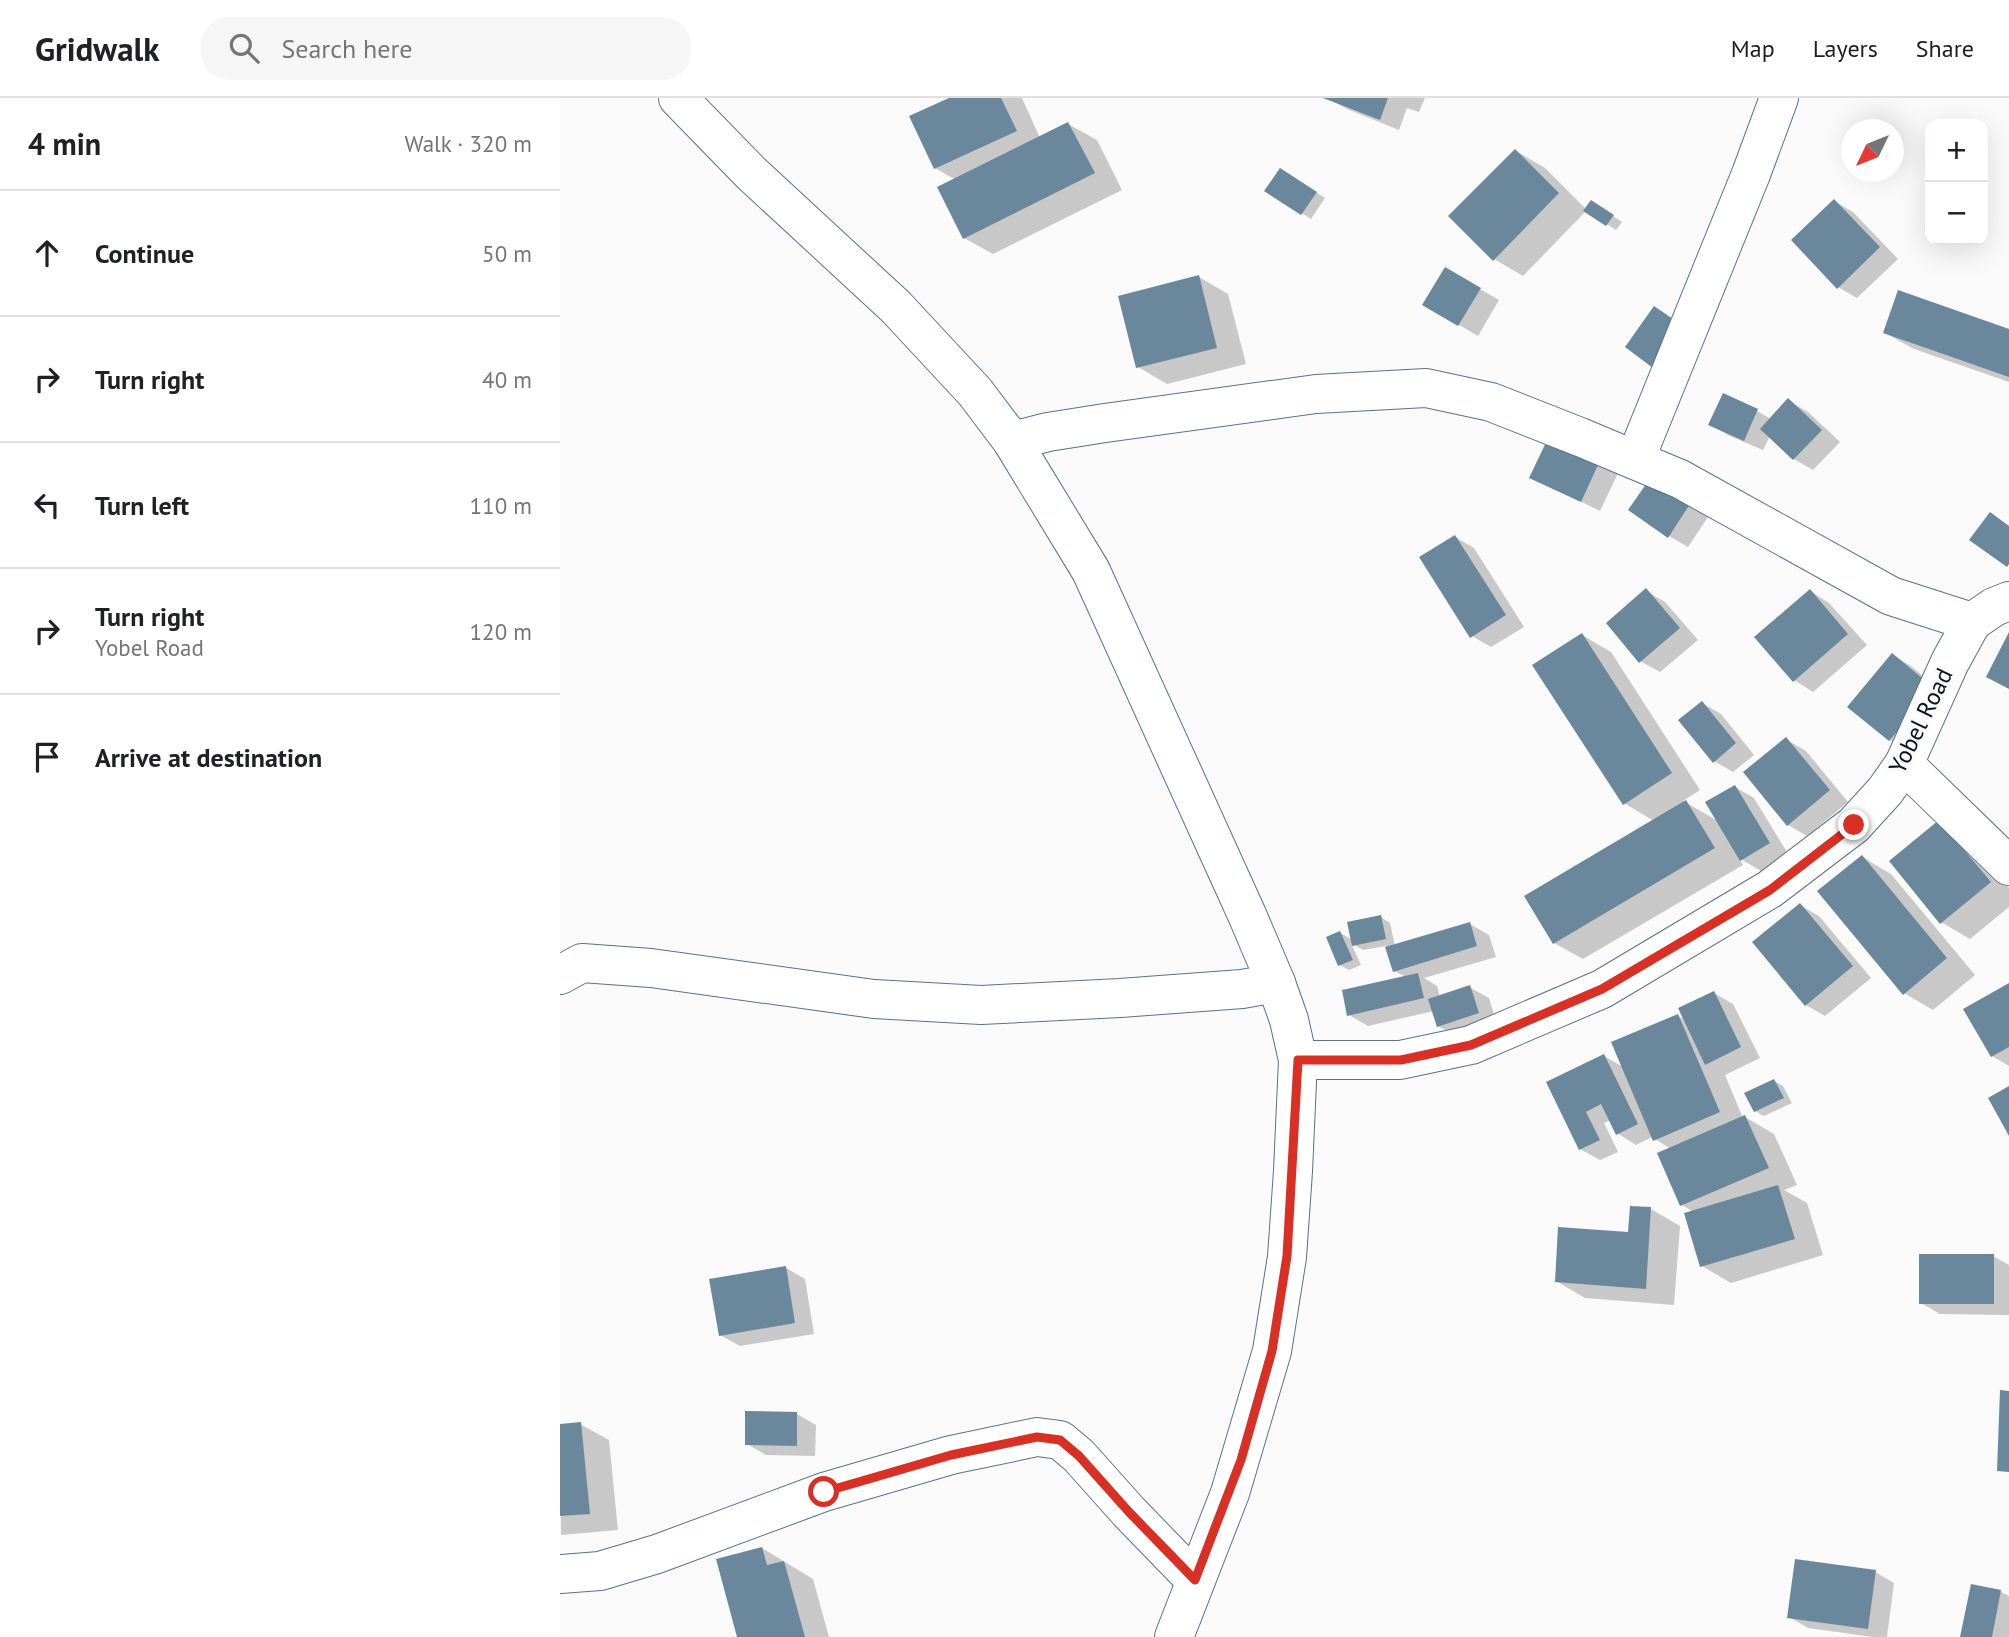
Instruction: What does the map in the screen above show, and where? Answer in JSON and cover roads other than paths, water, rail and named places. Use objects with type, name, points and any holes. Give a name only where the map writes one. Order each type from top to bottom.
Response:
[{"type":"street","points":[[678,98],[751,173],[896,307],[975,391],[1012,441],[1091,571],[1248,917],[1289,1020],[1298,1060],[1287,1256],[1272,1351],[1241,1460],[1174,1637]]},
{"type":"street","points":[[1636,460],[1779,98]]},
{"type":"street","points":[[1012,441],[1105,423],[1317,394],[1426,388],[1490,402],[1636,460],[1680,480],[1891,596],[1972,622],[1994,607],[2009,601]]},
{"type":"street","name":"Yobel Road","points":[[1298,1060],[1401,1060],[1471,1045],[1602,989],[1770,890],[1854,825],[1885,791],[1904,764],[1972,622]]},
{"type":"street","points":[[1904,764],[2009,866]]},
{"type":"street","points":[[560,975],[582,963],[651,968],[874,999],[981,1005],[1242,989],[1276,983]]},
{"type":"street","points":[[560,1574],[600,1571],[657,1555],[824,1492],[951,1455],[1037,1437],[1060,1440],[1079,1456],[1195,1580]]}]
